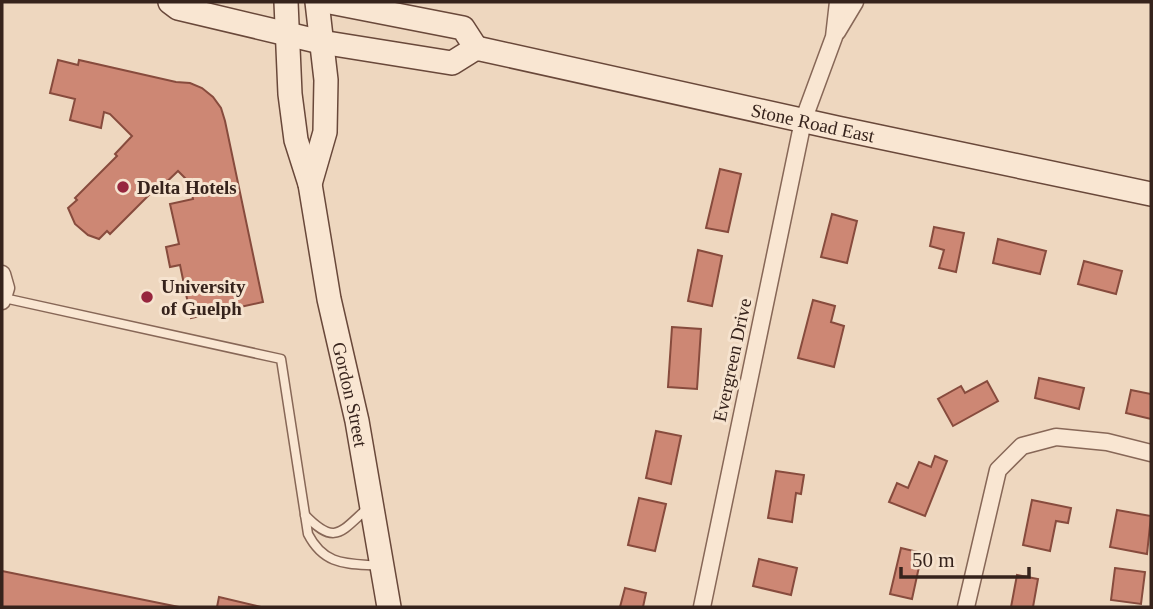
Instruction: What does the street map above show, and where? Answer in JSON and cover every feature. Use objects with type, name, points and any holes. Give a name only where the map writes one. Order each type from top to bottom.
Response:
[{"type":"main road","points":[[170,2],[178,8],[321,41],[452,63],[476,48],[463,28],[330,2]]},
{"type":"main road","name":"Gordon Street","points":[[286,2],[290,94],[296,140],[310,184],[330,299],[357,421],[389,607]]},
{"type":"main road","name":"Gordon Street","points":[[310,184],[325,132],[326,80],[317,2]]},
{"type":"main road","name":"Stone Road East","points":[[476,48],[803,121],[1151,194]]},
{"type":"street","points":[[834,37],[838,2]]},
{"type":"street","points":[[834,37],[855,2]]},
{"type":"street","name":"Evergreen Drive","points":[[702,607],[803,121],[834,37]]},
{"type":"street","points":[[2,274],[6,288],[3,299]]},
{"type":"street","points":[[967,607],[998,470],[1022,446],[1056,437],[1107,442],[1151,453]]},
{"type":"lane","points":[[3,299],[281,359],[308,534],[315,547],[325,556],[343,563],[381,566]]},
{"type":"lane","points":[[304,515],[317,528],[328,534],[340,533],[371,506]]},
{"type":"building","name":"Delta Hotels","points":[[58,60],[78,65],[79,60],[190,83],[213,97],[221,108],[225,121],[263,302],[191,318],[180,265],[170,267],[166,247],[179,244],[170,204],[193,199],[190,183],[178,171],[155,193],[153,191],[110,234],[107,231],[99,239],[88,235],[75,224],[68,208],[132,136],[110,114],[104,112],[101,128],[70,120],[75,99],[50,93]]},
{"type":"building","points":[[720,169],[741,174],[728,232],[706,228]]},
{"type":"building","points":[[832,214],[857,221],[847,263],[821,257]]},
{"type":"building","points":[[934,227],[964,233],[956,272],[939,268],[944,250],[930,246]]},
{"type":"building","points":[[998,239],[1046,251],[1040,274],[993,263]]},
{"type":"building","points":[[698,250],[722,256],[712,306],[688,301]]},
{"type":"building","points":[[1084,261],[1122,271],[1116,294],[1078,284]]},
{"type":"building","points":[[813,300],[835,306],[831,322],[844,326],[834,367],[798,358]]},
{"type":"building","points":[[672,327],[701,329],[697,389],[668,387]]},
{"type":"building","points":[[1039,378],[1084,388],[1079,409],[1035,398]]},
{"type":"building","points":[[987,381],[998,401],[953,426],[938,399],[961,386],[965,393]]},
{"type":"building","points":[[1131,390],[1151,394],[1151,419],[1126,413]]},
{"type":"building","points":[[656,431],[681,436],[671,484],[646,478]]},
{"type":"building","points":[[935,456],[947,461],[925,516],[889,502],[897,483],[908,488],[919,462],[931,467]]},
{"type":"building","points":[[776,471],[804,475],[801,494],[796,493],[792,522],[768,518]]},
{"type":"building","points":[[639,498],[666,504],[655,551],[628,545]]},
{"type":"building","points":[[1032,500],[1071,508],[1068,523],[1056,521],[1050,551],[1023,545]]},
{"type":"building","points":[[1117,510],[1151,516],[1147,554],[1110,547]]},
{"type":"building","points":[[901,548],[922,553],[912,599],[890,594]]},
{"type":"building","points":[[759,559],[797,568],[791,595],[753,586]]},
{"type":"building","points":[[1115,568],[1145,572],[1141,604],[1111,600]]},
{"type":"building","points":[[2,571],[179,607],[2,607]]},
{"type":"building","points":[[1017,575],[1038,579],[1033,607],[1011,607]]},
{"type":"building","points":[[625,588],[646,593],[643,607],[620,607]]},
{"type":"building","points":[[219,597],[261,607],[217,607]]},
{"type":"place","name":"Delta Hotels","points":[[123,187]]},
{"type":"place","name":"University of Guelph","points":[[147,297]]}]
